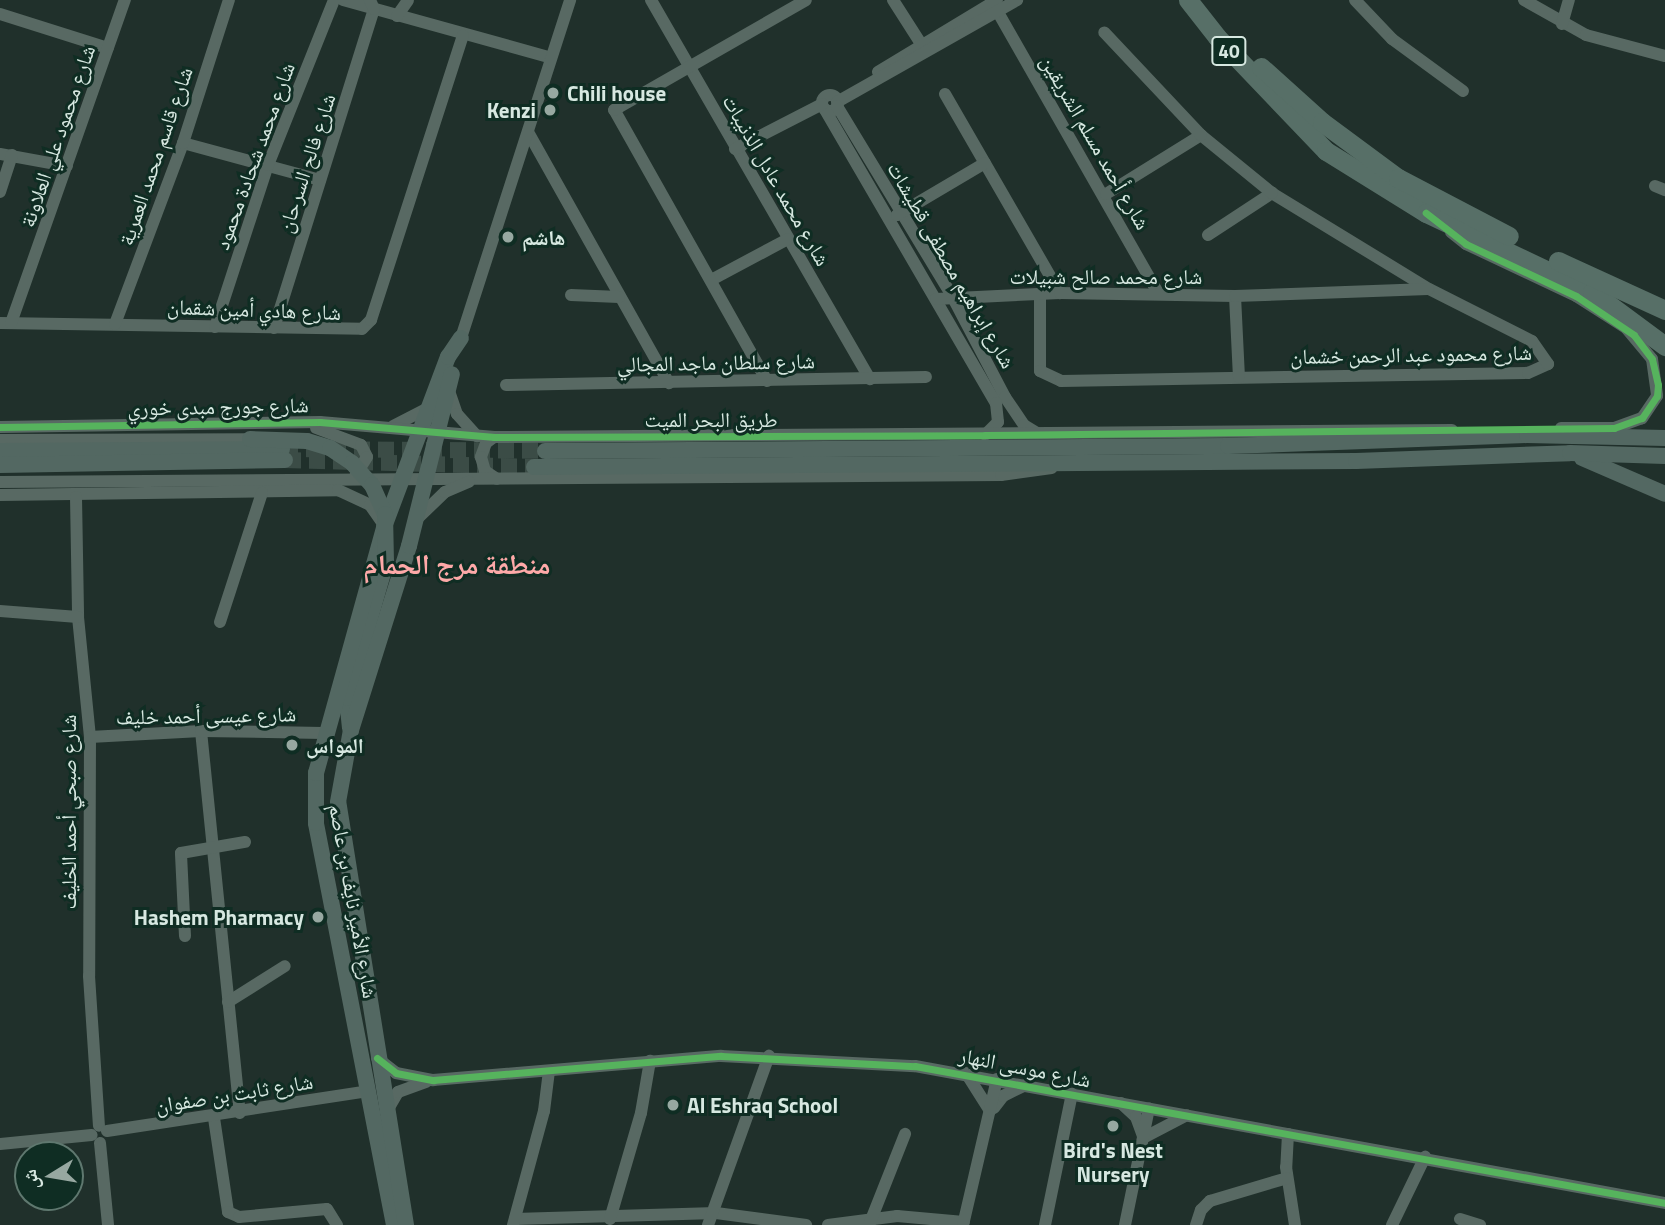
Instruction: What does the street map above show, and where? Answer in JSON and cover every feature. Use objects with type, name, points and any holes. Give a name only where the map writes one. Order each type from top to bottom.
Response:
[{"type":"highway","points":[[1173,0],[1268,108],[1312,147],[1326,151]]},
{"type":"highway","name":"40","points":[[1188,0],[1276,92],[1398,178],[1553,259],[1665,310]]},
{"type":"highway","name":"40","points":[[1203,0],[1326,151],[1426,212],[1592,292],[1665,346]]},
{"type":"main road","name":"شارع الأمير نايف بن عاصم","points":[[399,1224],[387,1112],[338,815],[340,773],[416,520],[461,338]]},
{"type":"main road","name":"شارع الأمير نايف بن عاصم","points":[[399,1224],[368,1091],[316,823],[316,772],[323,733],[384,527],[420,430],[461,338]]},
{"type":"main road","name":"طريق البحر الميت","points":[[545,451],[1228,446],[1527,435],[1665,438]]},
{"type":"main road","points":[[250,439],[307,441],[330,448],[352,463],[380,500],[388,528],[386,563],[347,698],[351,730]]},
{"type":"main road","points":[[0,451],[284,454],[0,465]]},
{"type":"main road","points":[[1570,453],[1665,494]]},
{"type":"main road","points":[[534,467],[1356,461],[1570,453],[1665,456]]},
{"type":"street","name":"شارع محمود علي العلاونة","points":[[6,323],[67,166],[125,0]]},
{"type":"street","name":"شارع قاسم محمد العمرية","points":[[115,324],[183,143],[229,0]]},
{"type":"street","name":"شارع محمد شحادة محمود","points":[[215,327],[268,165],[334,0]]},
{"type":"street","points":[[344,0],[372,5],[397,16],[550,57]]},
{"type":"street","points":[[397,16],[408,0]]},
{"type":"street","points":[[461,338],[569,0]]},
{"type":"street","name":"شارع محمد عادل الذنيبات","points":[[651,0],[870,379]]},
{"type":"street","points":[[893,0],[924,49]]},
{"type":"street","points":[[735,149],[831,104],[995,4],[1017,0]]},
{"type":"street","points":[[1355,0],[1392,39],[1463,91]]},
{"type":"street","points":[[1524,0],[1562,24],[1599,39],[1665,56]]},
{"type":"street","points":[[1562,24],[1569,0]]},
{"type":"street","points":[[767,380],[713,279],[614,110],[800,1]]},
{"type":"street","name":"شارع أحمد مسلم الشريقين","points":[[995,4],[1106,194],[1158,293]]},
{"type":"street","name":"شارع فالح السرحان","points":[[274,328],[372,5]]},
{"type":"street","points":[[0,14],[108,48]]},
{"type":"street","name":"شارع محمود عبد الرحمن خشمان","points":[[1040,296],[1040,372],[1046,378],[1528,373],[1535,359],[1532,341],[1429,289],[1272,193],[1201,135],[1104,32]]},
{"type":"street","name":"شارع هادي أمين شقمان","points":[[6,323],[351,332],[362,329],[371,320],[463,35]]},
{"type":"street","points":[[945,94],[1060,293]]},
{"type":"street","name":"شارع إبراهيم مصطفى قطيشات","points":[[831,104],[903,211],[1018,418],[1041,434]]},
{"type":"street","name":"شارع إبراهيم مصطفى قطيشات","points":[[831,104],[890,219],[996,403],[998,422],[985,435]]},
{"type":"street","points":[[528,132],[668,383]]},
{"type":"street","points":[[1106,194],[1201,135]]},
{"type":"street","points":[[183,143],[320,180]]},
{"type":"street","points":[[0,192],[6,155],[67,166]]},
{"type":"street","points":[[890,219],[985,163]]},
{"type":"street","points":[[1208,235],[1272,193]]},
{"type":"street","name":"طريق البحر الميت","points":[[437,432],[494,437],[1614,428],[1642,418],[1657,396],[1658,385],[1652,359],[1634,335],[1576,296],[1466,244],[1426,212]]},
{"type":"street","points":[[713,279],[788,239]]},
{"type":"street","points":[[1385,291],[1394,267]]},
{"type":"street","name":"شارع محمد صالح شبيلات","points":[[936,299],[952,296],[1040,296],[1060,293],[1235,296],[1429,289]]},
{"type":"street","points":[[571,295],[619,297]]},
{"type":"street","points":[[1235,296],[1239,377]]},
{"type":"street","name":"شارع سلطان ماجد المجالي","points":[[506,385],[926,377]]},
{"type":"street","points":[[449,386],[457,414],[477,436]]},
{"type":"street","points":[[386,427],[408,421],[430,407]]},
{"type":"street","points":[[230,422],[317,428],[356,440],[367,457],[354,476]]},
{"type":"street","name":"شارع جورج مبدى خوري","points":[[0,427],[230,422],[386,427],[437,432]]},
{"type":"street","points":[[494,437],[483,447],[481,462],[489,475],[499,480]]},
{"type":"street","points":[[0,440],[250,439]]},
{"type":"street","points":[[0,482],[354,476],[499,480],[1001,475],[1071,462]]},
{"type":"street","points":[[416,520],[445,492],[482,479]]},
{"type":"street","points":[[0,489],[26,482]]},
{"type":"street","points":[[0,495],[76,497],[347,491],[370,505],[384,527]]},
{"type":"street","points":[[220,622],[262,492]]},
{"type":"street","name":"شارع صبحي أحمد الخليف","points":[[76,497],[78,617],[90,737],[88,924],[108,1225]]},
{"type":"street","points":[[0,611],[78,617]]},
{"type":"street","points":[[201,731],[240,1112]]},
{"type":"street","name":"شارع عيسى أحمد خليف","points":[[90,737],[201,731],[323,733]]},
{"type":"street","points":[[185,936],[181,853],[245,842]]},
{"type":"street","points":[[228,1002],[285,966]]},
{"type":"street","points":[[708,1225],[716,1213],[769,1056]]},
{"type":"street","name":"شارع موسى النهار","points":[[387,1112],[398,1092],[433,1080],[650,1061],[769,1056],[966,1073],[1665,1203]]},
{"type":"street","name":"شارع موسى النهار","points":[[377,1058],[396,1073],[433,1080]]},
{"type":"street","points":[[611,1219],[640,1113],[650,1061]]},
{"type":"street","points":[[549,1071],[544,1111],[514,1222],[611,1219],[627,1222],[716,1213],[806,1225]]},
{"type":"street","points":[[966,1073],[990,1113]]},
{"type":"street","points":[[828,1225],[923,1216],[964,1224],[997,1079]]},
{"type":"street","points":[[990,1113],[1003,1096],[1026,1085]]},
{"type":"street","name":"شارع ثابت بن صفوان","points":[[0,1144],[100,1134],[214,1118],[368,1091]]},
{"type":"street","points":[[1045,1225],[1072,1094]]},
{"type":"street","points":[[1121,1102],[1140,1124],[1144,1139]]},
{"type":"street","points":[[1125,1225],[1149,1108]]},
{"type":"street","points":[[1144,1139],[1188,1115]]},
{"type":"street","points":[[214,1118],[228,1212],[239,1217],[327,1209],[337,1225]]},
{"type":"street","points":[[870,1222],[905,1134]]},
{"type":"street","points":[[1288,1134],[1287,1178],[1295,1225]]},
{"type":"street","points":[[1392,1225],[1424,1157]]},
{"type":"street","points":[[1196,1225],[1200,1210],[1210,1201],[1287,1178]]},
{"type":"street","points":[[1460,1219],[1480,1225]]},
{"type":"tunnel","points":[[282,449],[545,451]]},
{"type":"tunnel","points":[[285,460],[534,467]]},
{"type":"cycle path","points":[[0,427],[320,422],[494,437],[985,435],[1614,428],[1642,418],[1657,396],[1658,385],[1652,359],[1634,335],[1576,296],[1466,244],[1426,213]]},
{"type":"cycle path","points":[[377,1058],[396,1073],[433,1080],[721,1056],[915,1066],[1665,1203]]},
{"type":"place","name":"Chili house","points":[[553,93]]},
{"type":"place","name":"Kenzi","points":[[550,110]]},
{"type":"place","name":"هاشم","points":[[508,237]]},
{"type":"place","name":"المواس","points":[[292,745]]},
{"type":"place","name":"Hashem Pharmacy","points":[[318,917]]},
{"type":"place","name":"Al Eshraq School","points":[[673,1105]]},
{"type":"place","name":"Bird's Nest Nursery","points":[[1113,1126]]},
{"type":"district","name":"منطقة مرج الحمام","points":[[457,564]]}]
